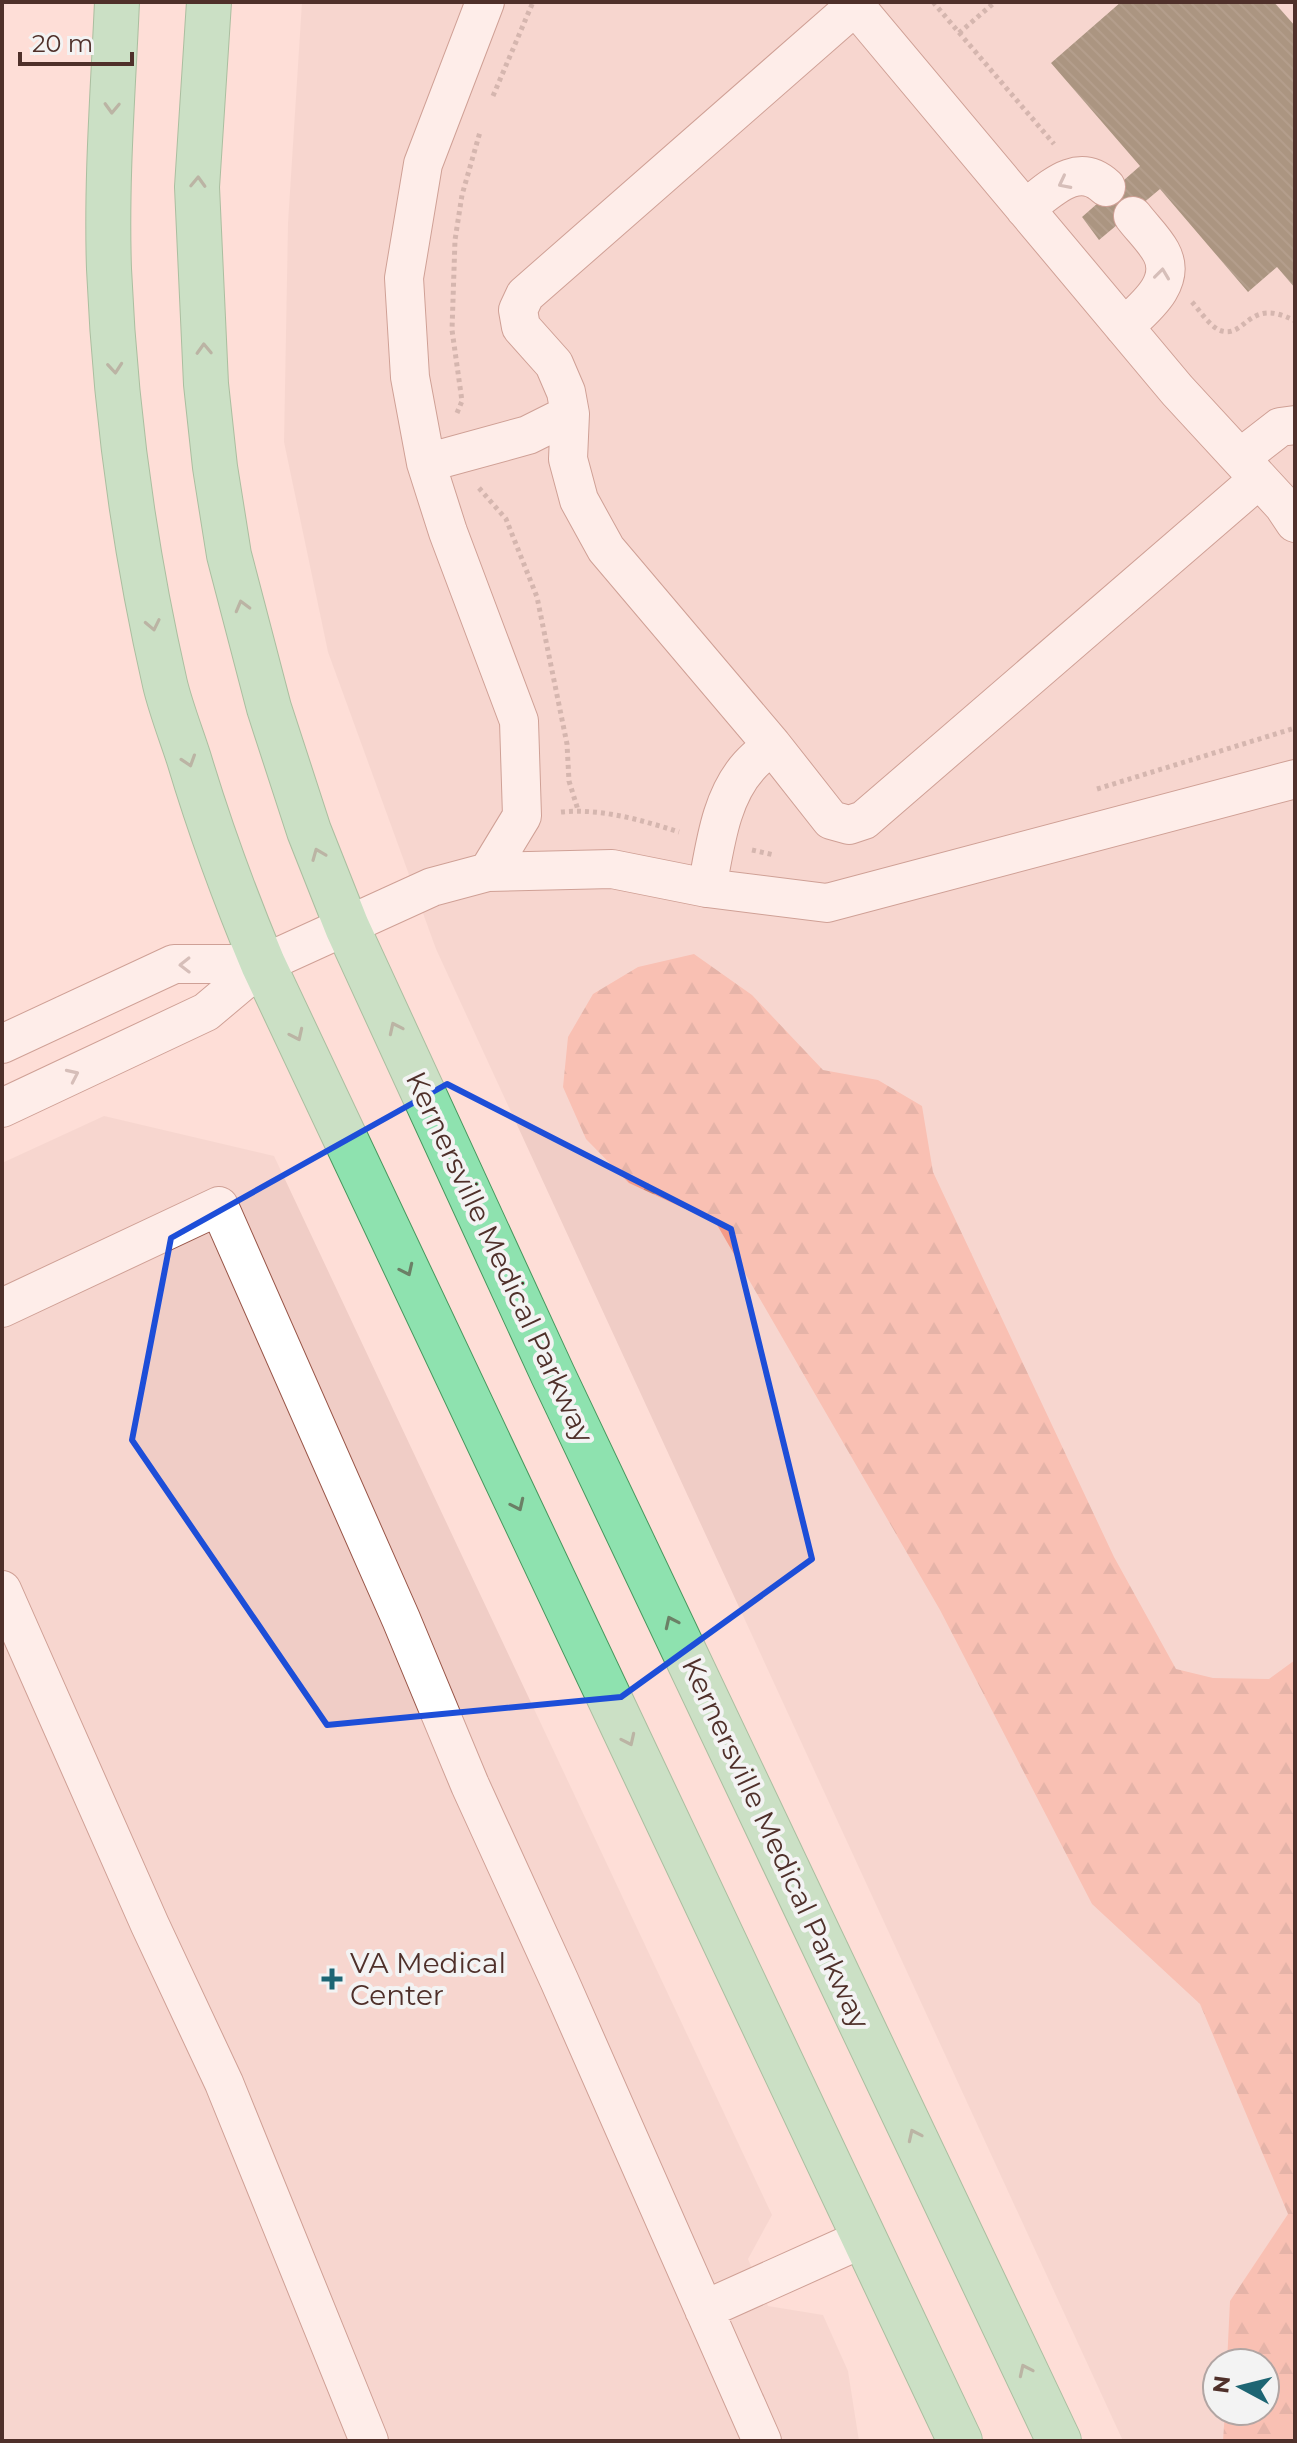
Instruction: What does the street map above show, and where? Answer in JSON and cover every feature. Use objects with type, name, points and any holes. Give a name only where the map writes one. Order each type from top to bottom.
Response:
[{"type":"main road","points":[[117,2],[109,182],[114,366],[136,539],[166,687],[228,878],[263,964],[960,2441]]},
{"type":"main road","name":"Kernersville Medical Parkway","points":[[209,2],[197,187],[206,384],[215,467],[229,555],[269,708],[309,831],[347,927],[553,1375],[1059,2441]]},
{"type":"street","points":[[485,2],[423,164],[404,278],[410,377],[426,463],[448,532],[519,721],[522,816],[488,872]]},
{"type":"street","points":[[1295,425],[1280,427],[1249,469],[864,820],[849,825],[831,820],[772,745],[606,549],[579,500],[568,459],[570,414],[566,392],[554,364],[521,327],[518,310],[525,295],[854,4],[1177,390],[1249,469],[1283,505],[1295,523]]},
{"type":"street","points":[[1025,209],[1061,182],[1073,177],[1095,177],[1106,187]]},
{"type":"street","points":[[1124,327],[1153,299],[1163,283],[1165,267],[1162,253],[1133,216]]},
{"type":"street","points":[[426,463],[528,435],[570,414]]},
{"type":"street","points":[[707,888],[720,823],[732,791],[748,766],[772,745]]},
{"type":"street","points":[[2,1108],[206,1012],[263,964],[432,887],[488,872],[612,869],[707,888],[827,903],[1295,779]]},
{"type":"street","points":[[2,1044],[174,964],[263,964]]},
{"type":"street","points":[[2,1308],[219,1206],[401,1619],[470,1785],[762,2441]]},
{"type":"street","points":[[2,1590],[150,1925],[224,2083],[369,2441]]},
{"type":"street","points":[[704,2310],[864,2238]]},
{"type":"path","points":[[491,101],[533,2]]},
{"type":"path","points":[[933,2],[1059,150]]},
{"type":"path","points":[[959,33],[995,2]]},
{"type":"path","points":[[455,418],[462,401],[452,330],[455,240],[462,195],[481,127]]},
{"type":"path","points":[[1188,298],[1216,329],[1228,332],[1241,327],[1259,313],[1272,312],[1295,321]]},
{"type":"path","points":[[473,483],[506,519],[537,597],[567,744],[569,781],[578,810]]},
{"type":"path","points":[[1082,793],[1295,728]]},
{"type":"path","points":[[561,812],[578,810],[655,824],[679,832]]},
{"type":"path","points":[[751,849],[785,858]]},
{"type":"highlighted area","points":[[447,1084],[731,1229],[812,1559],[621,1697],[327,1725],[132,1440],[171,1238]]},
{"type":"shaded area","points":[[302,2],[1295,2],[1295,2441],[1123,2441],[436,949],[328,652],[284,442],[288,223]]},
{"type":"shaded area","name":"VA Medical Center","points":[[104,1116],[274,1156],[772,2215],[748,2259],[768,2306],[823,2315],[848,2371],[859,2441],[2,2441],[2,1163]]},
{"type":"green space","points":[[694,954],[752,995],[823,1070],[878,1080],[922,1106],[933,1172],[1114,1557],[1176,1669],[1213,1678],[1269,1679],[1295,1660],[1295,2441],[1223,2441],[1224,2427],[1281,2427],[1281,2347],[1228,2347],[1230,2301],[1288,2214],[1200,2004],[1092,1904],[940,1610],[716,1223],[629,1183],[586,1139],[563,1087],[568,1037],[593,994],[638,967]]},
{"type":"building","points":[[1121,2],[1274,2],[1295,26],[1295,288],[1277,267],[1248,292],[1160,189],[1099,240],[1082,217],[1140,166],[1051,63]]},
{"type":"place","name":"VA Medical Center","points":[[332,1979]]}]
